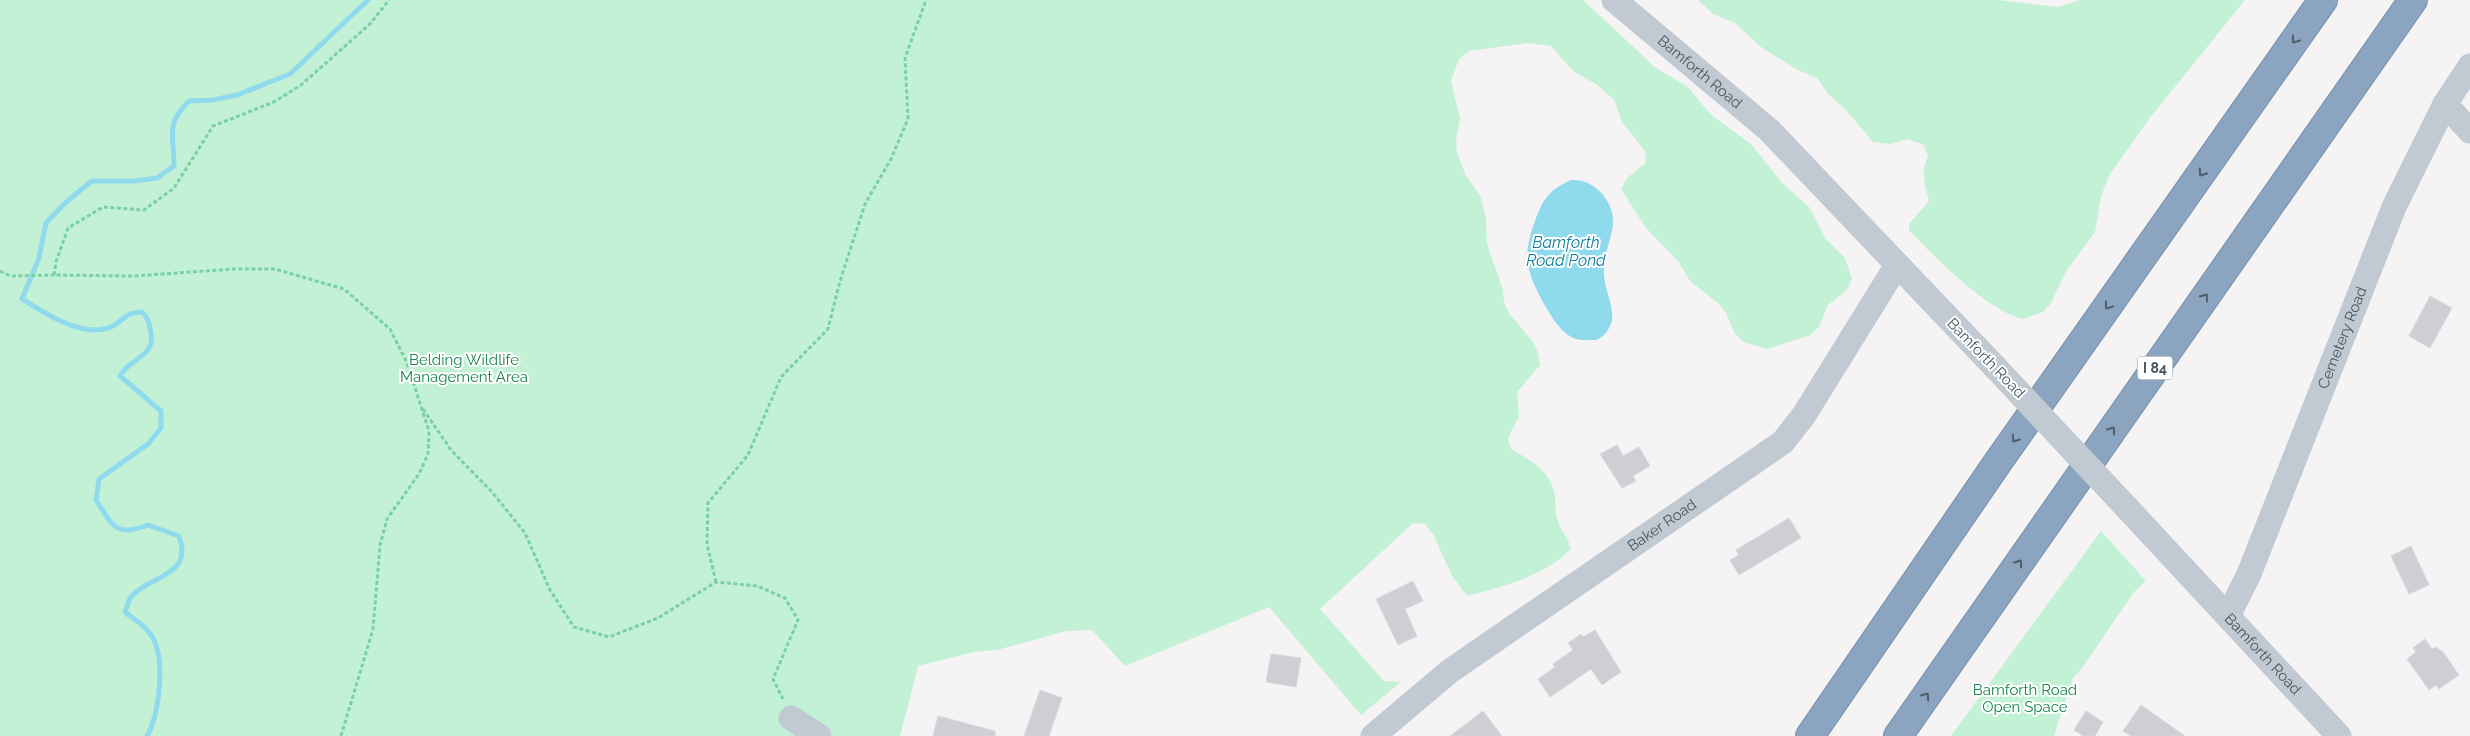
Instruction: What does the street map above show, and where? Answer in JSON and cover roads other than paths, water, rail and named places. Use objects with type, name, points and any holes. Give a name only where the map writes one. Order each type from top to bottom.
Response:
[{"type":"highway","points":[[1810,736],[2009,447],[2323,0]]},
{"type":"highway","name":"I 84","points":[[1898,736],[2412,0]]},
{"type":"street","name":"Bamforth Road","points":[[1614,0],[1769,130],[1995,367],[2339,736]]},
{"type":"street","name":"Cemetery Road","points":[[2228,616],[2249,574],[2394,207],[2445,104],[2470,66]]},
{"type":"street","points":[[2445,104],[2470,131]]},
{"type":"street","name":"Baker Road","points":[[1373,736],[1450,672],[1783,442],[1804,415],[1898,265]]},
{"type":"street","points":[[791,718],[819,736]]},
{"type":"water","name":"Bamforth Road Pond","points":[[1571,180],[1579,180],[1595,187],[1607,200],[1613,216],[1604,270],[1612,320],[1602,337],[1596,340],[1573,338],[1560,328],[1550,314],[1533,282],[1528,263],[1528,244],[1544,201],[1557,188]]},
{"type":"waterway","points":[[147,736],[152,726],[158,700],[160,686],[159,657],[156,645],[149,632],[125,612],[131,597],[175,568],[180,560],[182,549],[179,536],[148,525],[128,530],[116,527],[96,500],[99,479],[148,444],[161,428],[161,411],[120,376],[129,365],[149,348],[151,341],[149,324],[142,312],[130,314],[108,328],[86,329],[52,317],[22,299],[39,258],[46,223],[66,202],[92,181],[134,181],[157,178],[174,166],[172,131],[181,109],[189,101],[213,100],[237,95],[290,74],[368,0]]},
{"type":"park label","name":"Belding Wildlife Management Area","points":[[464,368]]},
{"type":"park label","name":"Bamforth Road Open Space","points":[[2025,698]]}]
